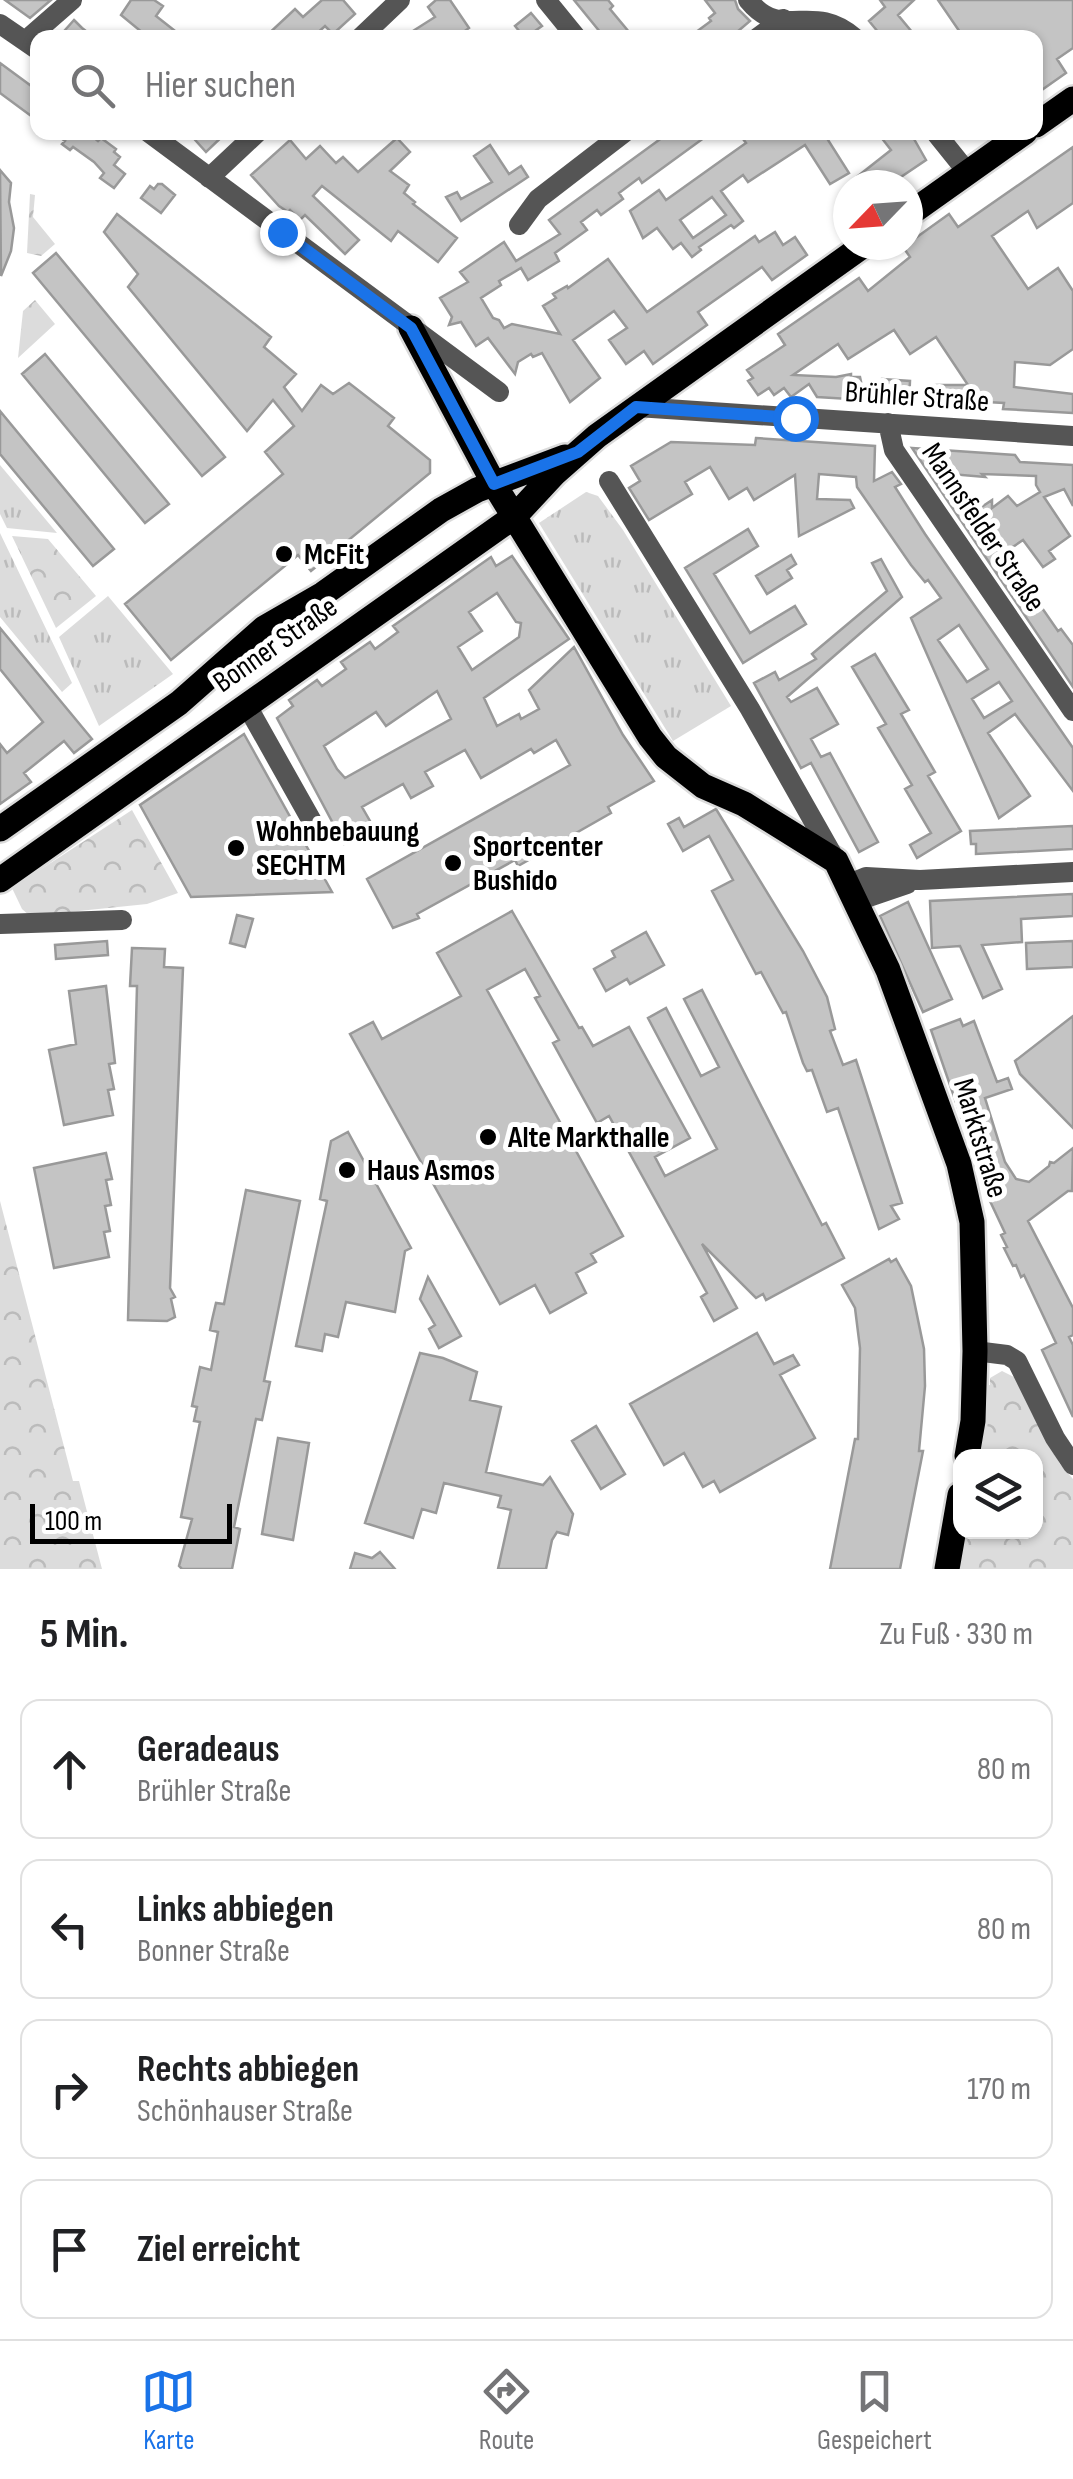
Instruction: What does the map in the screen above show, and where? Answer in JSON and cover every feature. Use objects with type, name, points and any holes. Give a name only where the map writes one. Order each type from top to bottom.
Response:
[{"type":"main road","points":[[1043,120],[1073,98]]},
{"type":"main road","points":[[923,204],[1014,140]]},
{"type":"main road","name":"Bonner Straße","points":[[0,882],[246,704],[504,499],[578,452],[843,260]]},
{"type":"main road","points":[[411,328],[504,499],[650,737],[666,757],[703,786],[744,804],[836,861]]},
{"type":"main road","name":"Bonner Straße","points":[[0,829],[169,710],[264,628],[323,594],[440,510],[504,499],[578,452]]},
{"type":"main road","name":"Marktstraße","points":[[836,861],[853,892],[923,1058],[966,1190],[972,1222],[975,1351],[968,1449]]},
{"type":"main road","points":[[947,1569],[953,1535]]},
{"type":"street","points":[[45,30],[72,0]]},
{"type":"street","points":[[368,30],[400,0]]},
{"type":"street","points":[[546,0],[571,30]]},
{"type":"street","points":[[748,0],[770,18],[814,12],[846,21]]},
{"type":"street","points":[[769,30],[813,0]]},
{"type":"street","points":[[0,24],[30,45]]},
{"type":"street","points":[[159,140],[499,392]]},
{"type":"street","points":[[209,178],[249,140]]},
{"type":"street","points":[[519,224],[538,199],[615,140]]},
{"type":"street","points":[[941,140],[968,172]]},
{"type":"street","name":"Brühler Straße","points":[[636,407],[1073,436]]},
{"type":"street","name":"Mannsfelder Straße","points":[[888,423],[894,450],[1073,711]]},
{"type":"street","name":"Marktstraße","points":[[609,481],[737,686],[836,861]]},
{"type":"street","points":[[246,704],[318,832]]},
{"type":"street","points":[[853,892],[866,877],[920,880],[1073,872]]},
{"type":"street","points":[[3,919],[122,920]]},
{"type":"street","points":[[975,1351],[1007,1355],[1018,1361],[1055,1438],[1073,1465]]},
{"type":"green space","points":[[30,194],[35,195],[33,217],[55,244],[41,256],[27,253]]},
{"type":"green space","points":[[35,300],[55,324],[18,358],[23,311]]},
{"type":"green space","points":[[0,465],[57,533],[7,528],[0,514]]},
{"type":"green space","points":[[586,492],[598,496],[623,530],[731,706],[673,741],[539,523]]},
{"type":"green space","points":[[0,533],[72,683],[62,692],[0,617]]},
{"type":"green space","points":[[12,536],[48,539],[96,596],[56,628]]},
{"type":"green space","points":[[108,596],[173,674],[99,726],[59,637]]},
{"type":"green space","points":[[132,810],[178,893],[147,904],[30,916],[22,909],[12,888]]},
{"type":"green space","points":[[0,1201],[73,1481],[79,1481],[102,1569],[0,1569]]},
{"type":"green space","points":[[1002,1371],[1014,1377],[1060,1464],[1073,1479],[1073,1569],[955,1569],[961,1539],[1043,1539],[1043,1449],[977,1449],[985,1385],[990,1385],[990,1378]]},
{"type":"building","points":[[5,0],[51,0],[30,18]]},
{"type":"building","points":[[131,0],[154,0],[163,6],[156,16],[174,30],[139,30],[121,15]]},
{"type":"building","points":[[322,0],[343,0],[355,14],[337,30],[325,26],[321,30],[273,30],[295,9],[303,17]]},
{"type":"building","points":[[436,0],[450,0],[469,28],[415,30],[435,17],[428,7]]},
{"type":"building","points":[[574,0],[608,0],[613,6],[610,9],[627,30],[598,30]]},
{"type":"building","points":[[705,0],[735,0],[750,21],[739,30],[699,30],[715,13]]},
{"type":"building","points":[[880,0],[914,0],[898,15],[910,30],[876,30],[869,21],[885,7]]},
{"type":"building","points":[[938,0],[1073,0],[1073,48],[1057,59],[1066,73],[1043,89],[1043,30],[959,30]]},
{"type":"building","points":[[531,13],[542,26],[518,30],[515,26]]},
{"type":"building","points":[[74,20],[85,30],[65,30]]},
{"type":"building","points":[[0,63],[30,85],[30,115],[0,93]]},
{"type":"building","points":[[104,140],[116,149],[114,152],[120,157],[114,165],[125,174],[114,188],[100,178],[104,173],[94,162],[73,147],[70,150],[62,144]]},
{"type":"building","points":[[195,140],[219,140],[206,152]]},
{"type":"building","points":[[290,140],[306,159],[320,146],[336,163],[343,157],[358,172],[395,140],[410,152],[390,171],[409,185],[404,193],[413,204],[457,238],[438,262],[398,231],[391,241],[322,186],[313,196],[359,240],[345,254],[305,215],[300,220],[279,206],[251,175]]},
{"type":"building","points":[[659,140],[701,140],[642,183],[639,178],[619,193],[623,199],[601,215],[597,210],[581,222],[587,230],[555,253],[559,261],[528,280],[521,268],[481,298],[504,328],[512,324],[560,334],[543,306],[556,298],[553,294],[608,259],[647,312],[755,236],[759,242],[775,232],[783,245],[795,237],[807,255],[772,280],[762,267],[698,312],[707,325],[653,364],[644,351],[626,364],[609,340],[627,328],[614,311],[573,340],[600,378],[570,402],[542,353],[518,362],[515,374],[488,338],[476,346],[461,322],[449,325],[452,317],[440,298],[468,282],[460,272],[504,242],[516,261],[560,234],[549,220]]},
{"type":"building","points":[[744,140],[828,140],[847,170],[833,170],[830,184],[805,145],[748,182],[743,175],[721,191],[743,221],[699,247],[701,250],[692,257],[681,243],[673,249],[657,228],[643,238],[630,211],[659,190],[666,200],[746,143]],"holes":[[[712,197],[726,215],[693,238],[680,220]]]},
{"type":"building","points":[[883,140],[915,140],[926,160],[911,170],[866,170],[891,150]]},
{"type":"building","points":[[490,145],[509,174],[521,166],[528,177],[461,221],[446,197],[457,192],[461,199],[492,182],[474,156]]},
{"type":"building","points":[[1073,147],[1073,203],[1037,228],[1028,211],[992,236],[1028,289],[1058,268],[1073,291],[1073,349],[1050,365],[1015,362],[1014,387],[1073,394],[1073,413],[1003,409],[1004,403],[930,404],[931,385],[968,385],[936,337],[910,354],[894,330],[848,359],[838,344],[793,375],[860,377],[865,400],[817,397],[809,384],[791,397],[784,388],[774,395],[769,388],[758,395],[748,381],[753,378],[747,370],[785,345],[778,334],[859,278],[868,291],[906,260],[923,260],[923,233],[949,214],[958,227]]},
{"type":"building","points":[[0,170],[11,183],[9,202],[14,228],[11,251],[1,276]]},
{"type":"building","points":[[158,184],[175,195],[161,213],[141,198],[150,186],[154,189]]},
{"type":"building","points":[[117,214],[271,337],[264,347],[296,374],[284,387],[302,411],[321,385],[333,394],[349,383],[394,418],[388,426],[430,460],[430,473],[311,571],[298,555],[171,660],[125,604],[283,474],[265,452],[294,426],[273,400],[247,431],[128,287],[138,274],[104,232]]},
{"type":"building","points":[[56,253],[225,457],[202,476],[33,273]]},
{"type":"building","points":[[45,354],[169,504],[145,523],[22,374]]},
{"type":"building","points":[[882,379],[910,381],[909,403],[880,401]]},
{"type":"building","points":[[0,411],[114,549],[93,566],[0,454]]},
{"type":"building","points":[[756,438],[875,446],[874,481],[892,472],[901,484],[895,487],[925,534],[1073,748],[1073,791],[1015,714],[988,733],[1030,796],[999,818],[911,618],[941,598],[911,565],[857,487],[856,477],[819,474],[817,499],[850,500],[854,508],[799,536],[795,475],[754,500],[747,488],[729,499],[710,467],[685,482],[692,494],[649,520],[629,488],[640,481],[631,466],[671,442],[755,445]],"holes":[[[959,625],[988,669],[967,682],[938,640]],[[999,682],[1012,701],[984,718],[972,699]]]},
{"type":"building","points":[[912,448],[1015,455],[1020,462],[1073,465],[1073,506],[1064,489],[1044,497],[1070,536],[1049,551],[1055,559],[1043,567],[1023,540],[1004,553],[1058,631],[1061,629],[1073,645],[1073,687]],"holes":[[[939,473],[985,477],[982,474],[1036,476],[1040,492],[1017,506],[1008,496],[992,508],[992,500],[968,516]]]},
{"type":"building","points":[[748,529],[758,546],[714,574],[750,633],[795,606],[806,624],[743,663],[685,568]]},
{"type":"building","points":[[791,555],[796,564],[787,570],[792,578],[767,594],[756,576]]},
{"type":"building","points":[[512,556],[569,639],[484,698],[497,726],[539,709],[529,690],[574,647],[623,735],[654,781],[608,807],[611,813],[518,866],[515,860],[417,914],[419,918],[393,928],[367,879],[570,765],[556,740],[534,753],[531,749],[481,778],[465,750],[425,772],[433,786],[411,798],[403,784],[362,807],[374,828],[344,844],[277,718],[293,706],[289,700],[317,680],[322,686],[346,669],[341,662],[370,642],[375,649],[398,632],[393,626],[491,557],[496,566]],"holes":[[[497,593],[516,622],[521,623],[519,637],[472,670],[458,647],[482,631],[469,612]],[[437,691],[451,719],[345,778],[337,769],[324,746],[376,712],[386,726]]]},
{"type":"building","points":[[881,559],[902,597],[787,697],[791,702],[817,688],[838,724],[811,739],[821,757],[830,753],[878,842],[859,852],[811,763],[801,768],[754,683],[775,672],[779,680],[816,659],[812,654],[887,591],[872,563]]},
{"type":"building","points":[[0,628],[92,739],[74,753],[64,741],[24,773],[31,782],[0,804],[0,744],[7,753],[43,722],[0,669]]},
{"type":"building","points":[[875,654],[909,710],[901,714],[935,772],[928,776],[961,831],[917,858],[910,845],[931,833],[905,789],[912,785],[878,728],[886,724],[852,667]]},
{"type":"building","name":"Wohnbebauung SECHTM","points":[[244,734],[332,892],[191,897],[140,805]]},
{"type":"building","points":[[716,809],[827,997],[835,1029],[830,1031],[843,1065],[856,1060],[902,1203],[891,1206],[899,1219],[879,1229],[838,1108],[827,1112],[812,1070],[807,1071],[803,1063],[786,1012],[783,1013],[761,972],[756,974],[712,891],[733,880],[709,836],[683,851],[668,824],[679,818],[684,827]]},
{"type":"building","points":[[1073,826],[1073,849],[976,854],[976,844],[971,844],[970,831]]},
{"type":"building","points":[[1073,894],[1073,916],[1021,919],[1022,942],[982,945],[1002,989],[983,998],[960,946],[932,948],[930,901]]},
{"type":"building","points":[[908,902],[952,999],[923,1012],[880,916]]},
{"type":"building","points":[[512,911],[593,1046],[629,1027],[690,1138],[655,1157],[665,1176],[717,1149],[648,1018],[666,1008],[701,1076],[719,1067],[684,999],[702,990],[822,1225],[826,1223],[844,1258],[766,1300],[763,1294],[756,1298],[702,1244],[737,1308],[714,1321],[701,1297],[707,1293],[609,1116],[597,1123],[553,1043],[559,1040],[535,998],[540,996],[525,969],[487,990],[623,1236],[591,1254],[596,1262],[576,1273],[586,1293],[550,1313],[535,1285],[500,1304],[350,1034],[373,1022],[382,1039],[461,996],[437,953]]},
{"type":"building","points":[[237,915],[253,919],[245,947],[230,943]]},
{"type":"building","points":[[646,932],[664,965],[630,984],[627,979],[606,991],[594,969],[615,957],[612,951]]},
{"type":"building","points":[[107,941],[108,955],[56,959],[55,945]]},
{"type":"building","points":[[1073,941],[1073,967],[1027,969],[1026,943]]},
{"type":"building","points":[[132,948],[165,949],[164,967],[183,968],[170,1288],[175,1297],[171,1299],[175,1317],[167,1321],[128,1320],[137,986],[130,986]]},
{"type":"building","points":[[106,986],[115,1063],[109,1064],[114,1089],[108,1090],[113,1115],[64,1125],[49,1050],[76,1044],[69,991]]},
{"type":"building","points":[[1073,1016],[1073,1128],[1020,1074],[1015,1061]]},
{"type":"building","points":[[960,1019],[963,1026],[974,1021],[997,1082],[1008,1078],[1012,1089],[985,1098],[1005,1162],[1016,1179],[1029,1182],[1073,1148],[1072,1191],[1028,1221],[1073,1308],[1073,1335],[1069,1337],[1073,1345],[1073,1417],[1042,1350],[1056,1343],[1024,1275],[1021,1277],[1004,1248],[1007,1247],[1001,1235],[1005,1233],[990,1201],[931,1030]]},
{"type":"building","points":[[348,1132],[411,1248],[405,1251],[395,1312],[346,1302],[338,1337],[325,1334],[322,1351],[296,1346],[327,1201],[320,1199],[331,1141]]},
{"type":"building","points":[[106,1153],[112,1179],[106,1180],[111,1205],[105,1206],[110,1231],[104,1232],[109,1257],[54,1268],[34,1168]]},
{"type":"building","points":[[246,1190],[300,1201],[264,1381],[270,1382],[262,1420],[256,1419],[234,1527],[240,1529],[232,1569],[182,1569],[179,1566],[192,1519],[181,1517],[200,1422],[194,1421],[197,1407],[192,1406],[200,1367],[211,1370],[218,1332],[210,1330],[216,1303],[224,1304]]},
{"type":"building","points":[[889,1259],[896,1259],[911,1286],[924,1349],[919,1451],[923,1451],[900,1569],[830,1569],[858,1439],[860,1348],[855,1308],[842,1285]]},
{"type":"building","points":[[428,1277],[461,1336],[439,1348],[429,1329],[435,1325],[420,1299]]},
{"type":"building","points":[[757,1333],[774,1364],[793,1355],[799,1365],[780,1375],[815,1438],[720,1492],[714,1481],[703,1487],[684,1453],[664,1465],[630,1404]]},
{"type":"building","points":[[420,1353],[477,1372],[470,1400],[501,1407],[486,1472],[543,1485],[550,1477],[573,1514],[568,1535],[557,1532],[552,1540],[546,1569],[498,1569],[511,1510],[498,1507],[501,1496],[444,1483],[436,1513],[422,1509],[413,1538],[365,1523]]},
{"type":"building","points":[[596,1426],[625,1474],[601,1489],[572,1441]]},
{"type":"building","points":[[278,1438],[309,1443],[293,1540],[262,1534]]},
{"type":"building","points":[[380,1552],[395,1569],[350,1569],[355,1553],[372,1558]]},
{"type":"place","name":"McFit","points":[[284,554]]},
{"type":"place","name":"Wohnbebauung SECHTM","points":[[236,848]]},
{"type":"place","name":"Sportcenter Bushido","points":[[453,863]]},
{"type":"place","name":"Alte Markthalle","points":[[488,1137]]},
{"type":"place","name":"Haus Asmos","points":[[347,1170]]},
{"type":"route","points":[[282,232],[411,328],[494,484],[578,452],[636,407],[795,418]]}]
